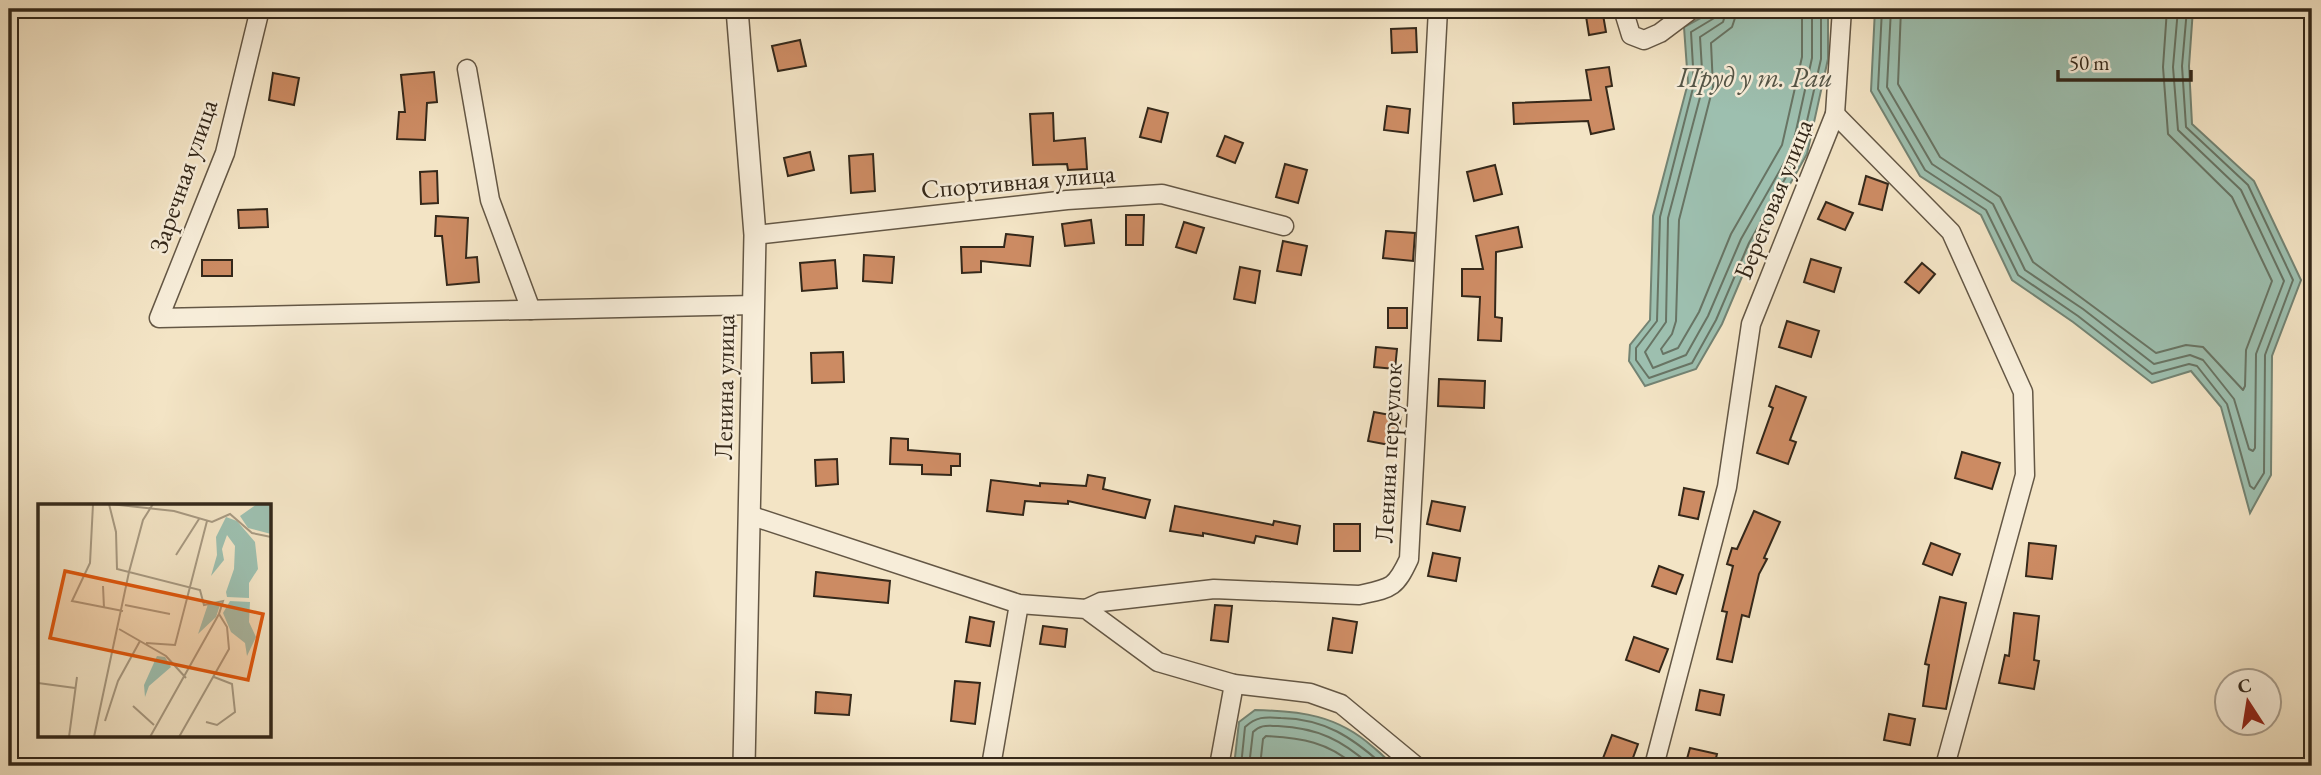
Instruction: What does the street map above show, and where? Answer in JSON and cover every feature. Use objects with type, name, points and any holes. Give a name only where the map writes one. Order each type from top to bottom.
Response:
[{"type":"street","name":"Заречная улица","points":[[260,9],[225,153],[159,318],[531,310]]},
{"type":"street","name":"Ленина улица","points":[[737,9],[755,235],[744,766]]},
{"type":"street","name":"Ленина переулок","points":[[1086,610],[1101,602],[1214,589],[1359,595],[1383,590],[1399,581],[1409,559],[1438,9]]},
{"type":"street","points":[[1623,9],[1630,35],[1644,40],[1660,33],[1692,9]]},
{"type":"street","points":[[1835,114],[1842,9]]},
{"type":"street","points":[[467,69],[490,200],[531,310],[754,305]]},
{"type":"street","name":"Береговая улица","points":[[1654,766],[1727,488],[1751,324],[1835,114],[1951,232],[2023,392],[2025,475],[1945,766]]},
{"type":"street","name":"Спортивная улица","points":[[755,235],[1054,202],[1162,194],[1283,226]]},
{"type":"street","points":[[749,515],[1019,604],[1086,610],[1158,662],[1234,684],[1310,693],[1341,704],[1416,766]]},
{"type":"street","points":[[991,766],[1019,604]]},
{"type":"street","points":[[1219,766],[1234,684]]},
{"type":"water","name":"Пруд у т. Раи","points":[[1717,9],[1828,9],[1828,59],[1807,154],[1755,246],[1722,324],[1696,369],[1645,386],[1629,361],[1630,345],[1650,320],[1653,216],[1688,83],[1684,27]]},
{"type":"water","points":[[1875,9],[2193,9],[2189,66],[2192,124],[2254,181],[2301,280],[2272,356],[2271,475],[2250,513],[2221,407],[2191,371],[2152,383],[2073,322],[2012,280],[1981,215],[1920,176],[1871,91]]},
{"type":"water","points":[[1255,710],[1303,714],[1332,721],[1359,736],[1392,766],[1234,766],[1239,722]]},
{"type":"building","points":[[1602,9],[1606,32],[1589,35],[1585,10]]},
{"type":"building","points":[[1416,28],[1417,52],[1392,53],[1391,29]]},
{"type":"building","points":[[800,40],[806,66],[778,71],[772,46]]},
{"type":"building","points":[[1609,67],[1612,86],[1606,87],[1614,129],[1591,134],[1588,121],[1514,124],[1513,103],[1591,100],[1586,70]]},
{"type":"building","points":[[434,72],[437,102],[427,103],[425,140],[397,139],[399,112],[405,112],[401,75]]},
{"type":"building","points":[[273,73],[299,78],[294,105],[269,100]]},
{"type":"building","points":[[1387,106],[1410,109],[1408,133],[1384,130]]},
{"type":"building","points":[[1148,108],[1168,113],[1161,142],[1140,137]]},
{"type":"building","points":[[1053,113],[1054,141],[1085,138],[1087,169],[1068,170],[1067,164],[1033,165],[1030,114]]},
{"type":"building","points":[[1225,136],[1243,143],[1235,163],[1217,156]]},
{"type":"building","points":[[810,152],[814,170],[788,176],[784,158]]},
{"type":"building","points":[[873,154],[875,191],[851,193],[849,156]]},
{"type":"building","points":[[1285,164],[1307,170],[1298,203],[1276,197]]},
{"type":"building","points":[[1495,165],[1502,194],[1474,201],[1467,172]]},
{"type":"building","points":[[437,171],[438,203],[421,204],[420,172]]},
{"type":"building","points":[[1866,176],[1888,184],[1882,210],[1859,204]]},
{"type":"building","points":[[1826,202],[1853,213],[1845,230],[1818,219]]},
{"type":"building","points":[[267,209],[268,227],[239,228],[238,210]]},
{"type":"building","points":[[1126,215],[1144,215],[1143,245],[1126,245]]},
{"type":"building","points":[[436,216],[468,218],[466,258],[477,257],[479,282],[447,285],[442,236],[435,236]]},
{"type":"building","points":[[1091,220],[1094,243],[1065,246],[1062,224]]},
{"type":"building","points":[[1184,222],[1204,228],[1196,253],[1176,247]]},
{"type":"building","points":[[1518,227],[1522,247],[1496,252],[1495,317],[1502,318],[1501,341],[1478,340],[1480,297],[1462,296],[1462,269],[1483,269],[1476,236]]},
{"type":"building","points":[[1386,231],[1415,233],[1413,261],[1383,258]]},
{"type":"building","points":[[1006,234],[1033,237],[1030,266],[981,261],[981,272],[962,273],[961,247],[1004,247]]},
{"type":"building","points":[[1283,241],[1307,246],[1301,275],[1277,271]]},
{"type":"building","points":[[864,255],[894,257],[892,283],[863,281]]},
{"type":"building","points":[[1811,259],[1841,268],[1834,292],[1804,282]]},
{"type":"building","points":[[202,260],[232,260],[232,276],[202,276]]},
{"type":"building","points":[[835,260],[837,288],[802,291],[800,263]]},
{"type":"building","points":[[1922,263],[1935,274],[1919,293],[1905,282]]},
{"type":"building","points":[[1240,267],[1260,271],[1255,303],[1234,299]]},
{"type":"building","points":[[1388,308],[1407,308],[1407,328],[1388,328]]},
{"type":"building","points":[[1787,321],[1819,331],[1811,357],[1779,347]]},
{"type":"building","points":[[1376,347],[1397,349],[1395,369],[1374,367]]},
{"type":"building","points":[[843,352],[844,382],[812,383],[811,353]]},
{"type":"building","points":[[1439,379],[1485,381],[1484,408],[1438,406]]},
{"type":"building","points":[[1776,386],[1806,397],[1790,440],[1796,442],[1788,464],[1757,453],[1773,408],[1769,406]]},
{"type":"building","points":[[1374,412],[1401,417],[1395,446],[1368,441]]},
{"type":"building","points":[[891,438],[908,439],[908,450],[960,454],[960,466],[951,466],[951,475],[922,474],[922,465],[890,464]]},
{"type":"building","points":[[1962,452],[2000,463],[1992,489],[1955,478]]},
{"type":"building","points":[[837,459],[838,484],[816,486],[815,460]]},
{"type":"building","points":[[1088,475],[1105,478],[1103,489],[1150,500],[1145,518],[1068,501],[1068,504],[1025,501],[1023,515],[987,511],[991,480],[1040,486],[1040,483],[1086,486]]},
{"type":"building","points":[[1684,488],[1704,492],[1698,519],[1679,515]]},
{"type":"building","points":[[1432,501],[1465,507],[1460,531],[1427,524]]},
{"type":"building","points":[[1175,506],[1273,525],[1274,521],[1300,526],[1297,544],[1256,536],[1254,543],[1203,533],[1203,536],[1170,531]]},
{"type":"building","points":[[1754,511],[1780,522],[1764,558],[1767,559],[1759,574],[1749,617],[1742,615],[1732,662],[1717,659],[1727,612],[1722,611],[1733,566],[1727,564],[1732,548],[1737,549]]},
{"type":"building","points":[[1334,524],[1360,524],[1360,551],[1334,551]]},
{"type":"building","points":[[1931,543],[1960,554],[1952,575],[1923,564]]},
{"type":"building","points":[[2029,543],[2056,546],[2052,579],[2026,576]]},
{"type":"building","points":[[1433,553],[1460,558],[1456,581],[1428,576]]},
{"type":"building","points":[[1659,566],[1683,575],[1676,594],[1652,586]]},
{"type":"building","points":[[816,572],[890,581],[888,603],[814,596]]},
{"type":"building","points":[[1940,597],[1966,603],[1946,709],[1923,706],[1929,665],[1925,664]]},
{"type":"building","points":[[1215,605],[1232,606],[1228,642],[1211,640]]},
{"type":"building","points":[[2014,613],[2039,616],[2034,660],[2039,661],[2034,689],[1999,683],[2005,655],[2009,656]]},
{"type":"building","points":[[970,617],[994,622],[990,646],[966,642]]},
{"type":"building","points":[[1333,618],[1357,622],[1352,653],[1328,650]]},
{"type":"building","points":[[1043,626],[1067,629],[1065,647],[1040,644]]},
{"type":"building","points":[[1634,637],[1668,649],[1659,672],[1626,660]]},
{"type":"building","points":[[955,681],[980,683],[975,724],[951,721]]},
{"type":"building","points":[[1700,690],[1724,695],[1720,715],[1696,710]]},
{"type":"building","points":[[816,692],[851,695],[849,715],[815,713]]},
{"type":"building","points":[[1889,714],[1915,719],[1910,745],[1884,740]]},
{"type":"building","points":[[1612,735],[1638,744],[1630,766],[1600,766]]},
{"type":"building","points":[[1690,748],[1717,754],[1714,766],[1685,766]]}]
